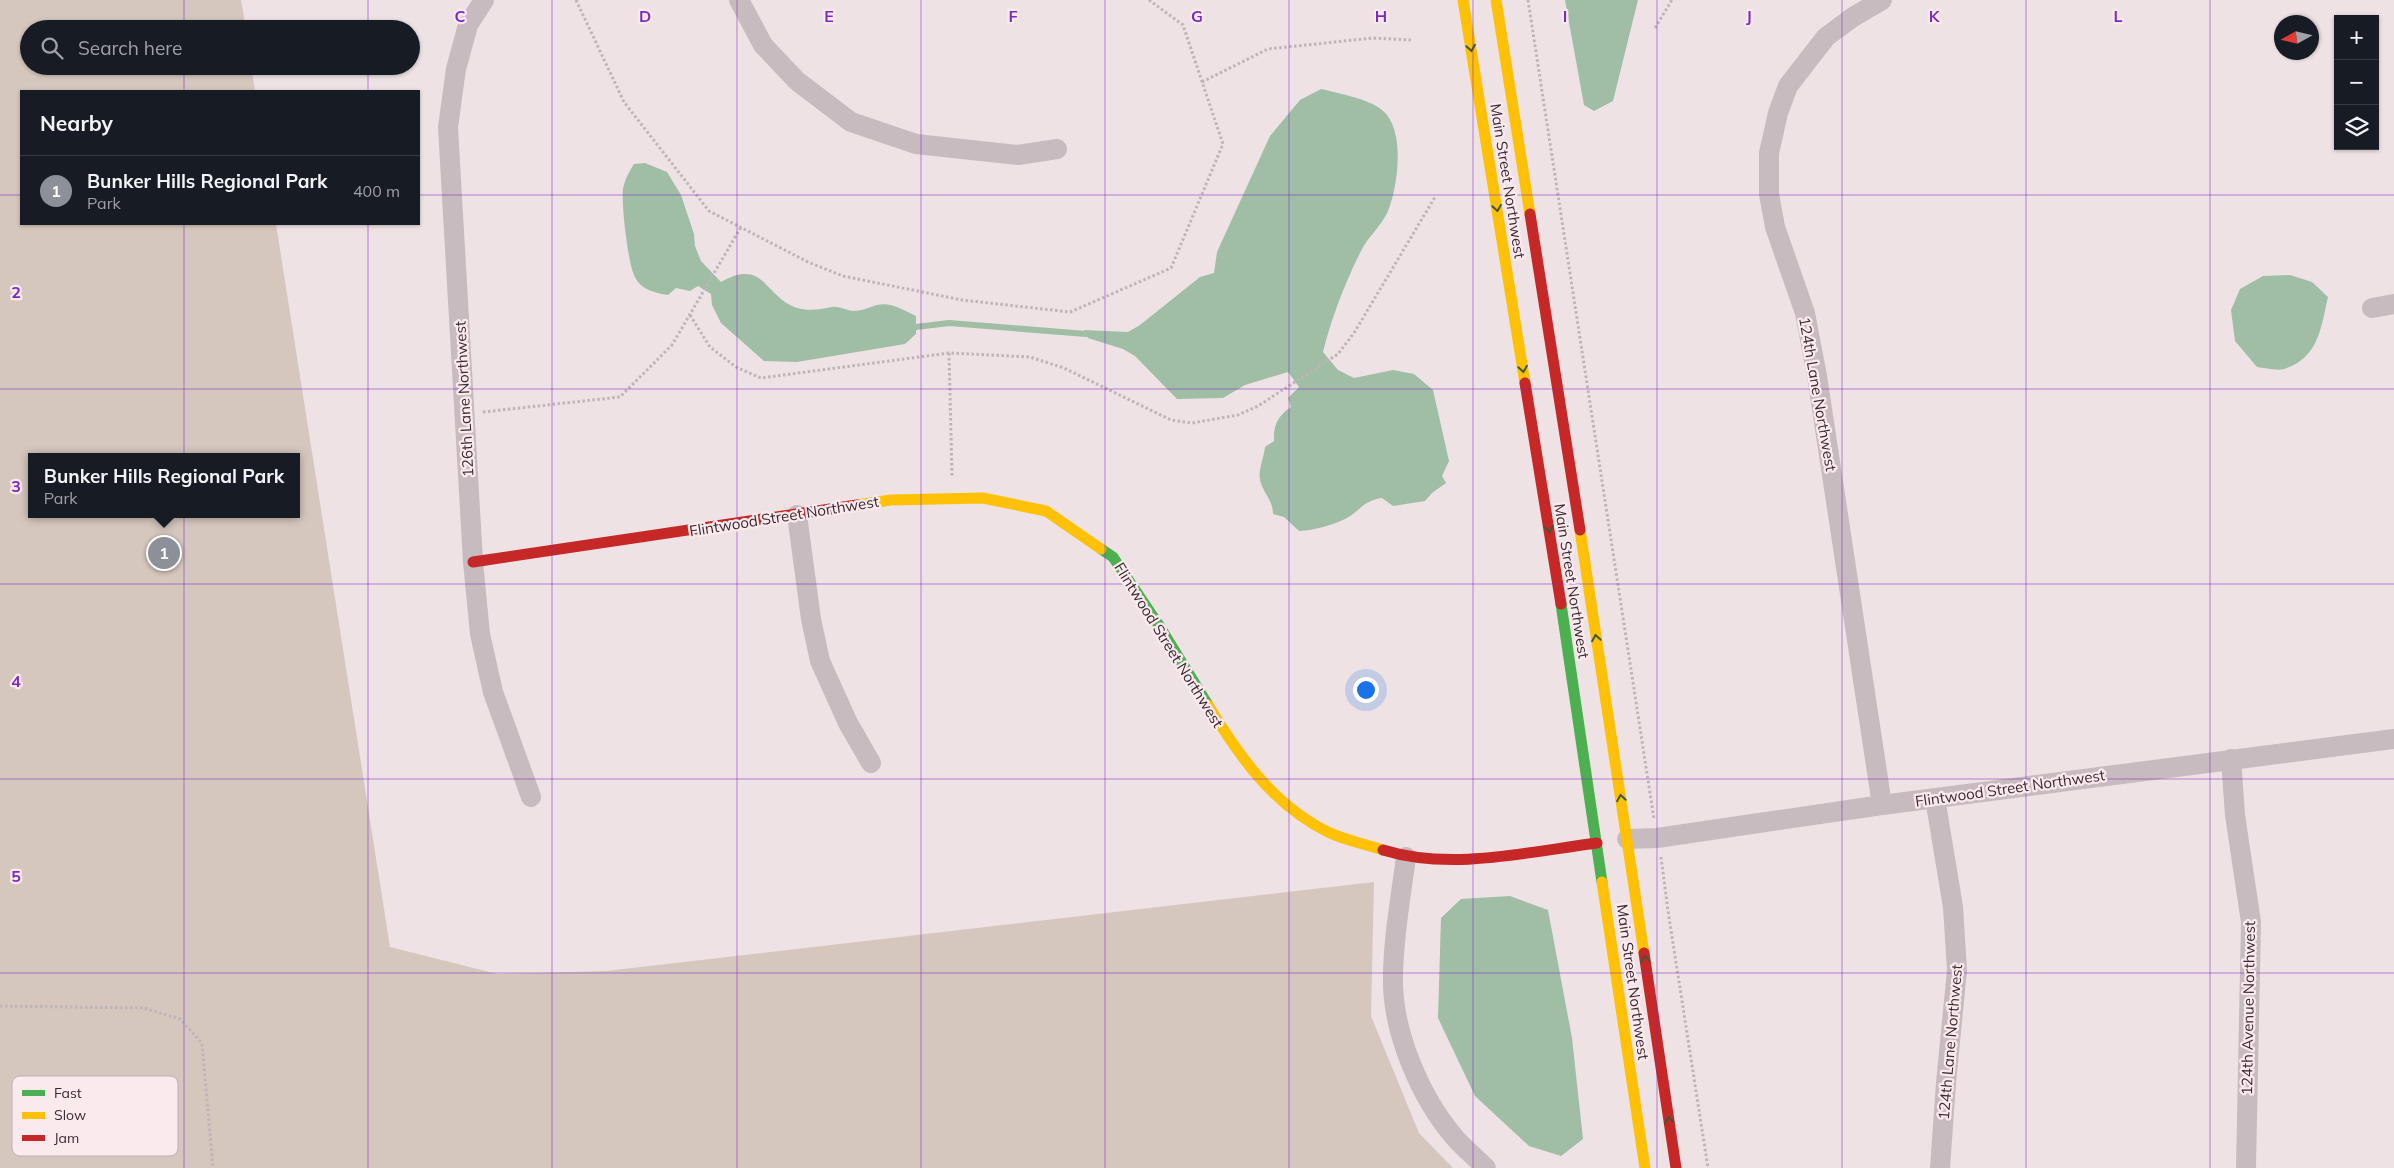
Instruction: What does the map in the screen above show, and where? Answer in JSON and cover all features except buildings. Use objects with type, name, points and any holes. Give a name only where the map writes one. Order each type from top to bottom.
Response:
[{"type":"main road","name":"Main Street Northwest","points":[[1463,0],[1555,564],[1645,1168]]},
{"type":"main road","name":"Main Street Northwest","points":[[1496,0],[1627,839],[1676,1168]]},
{"type":"main road","name":"Flintwood Street Northwest","points":[[473,562],[891,500],[983,498],[1046,511],[1113,557],[1158,624],[1232,745],[1278,800],[1328,832],[1406,857],[1465,860],[1597,843]]},
{"type":"street","name":"126th Lane Northwest","points":[[484,0],[468,25],[456,69],[448,127],[473,562],[480,634],[493,692],[531,797]]},
{"type":"street","points":[[739,0],[764,45],[797,81],[851,122],[916,144],[1018,155],[1057,149]]},
{"type":"street","name":"124th Lane Northwest","points":[[1882,0],[1853,17],[1826,37],[1788,86],[1778,114],[1769,153],[1769,194],[1774,227],[1805,313],[1817,376],[1882,805]]},
{"type":"street","points":[[2372,308],[2394,304]]},
{"type":"street","points":[[797,515],[811,619],[820,661],[848,723],[871,764]]},
{"type":"street","name":"Flintwood Street Northwest","points":[[1627,839],[1657,838],[1882,805],[2231,758],[2394,739]]},
{"type":"street","name":"124th Avenue Northwest","points":[[2231,758],[2235,816],[2251,922],[2246,1168]]},
{"type":"street","name":"124th Lane Northwest","points":[[1935,798],[1953,907],[1957,970],[1940,1168]]},
{"type":"street","points":[[1406,857],[1395,940],[1392,980],[1399,1026],[1417,1078],[1435,1110],[1456,1139],[1486,1168]]},
{"type":"path","points":[[576,0],[624,102],[709,211],[808,262],[843,276],[962,300],[1070,312],[1171,268],[1223,144],[1182,25],[1149,0]]},
{"type":"path","points":[[1528,0],[1708,1168]]},
{"type":"path","points":[[1655,28],[1672,0]]},
{"type":"path","points":[[1202,82],[1268,49],[1373,38],[1412,40]]},
{"type":"path","points":[[690,315],[710,347],[736,367],[761,378],[949,354],[1030,357],[1064,368],[1171,420],[1192,424],[1238,415],[1258,406],[1338,354],[1354,333],[1435,198]]},
{"type":"path","points":[[465,414],[620,397],[672,345],[741,227]]},
{"type":"path","points":[[949,354],[953,499]]},
{"type":"path","points":[[0,1006],[144,1008],[180,1019],[202,1043],[214,1168]]},
{"type":"shaded area","points":[[0,0],[241,0],[244,20],[20,20],[20,75],[252,75],[255,90],[20,90],[20,225],[276,225],[390,947],[497,974],[606,971],[1374,882],[1371,1016],[1419,1133],[1453,1168],[0,1168]]},
{"type":"shaded area","points":[[1565,0],[1638,0],[1613,101],[1594,111],[1584,105]]},
{"type":"shaded area","points":[[1321,89],[1361,100],[1382,110],[1390,119],[1394,130],[1398,158],[1395,187],[1388,211],[1365,244],[1356,261],[1335,313],[1323,352],[1338,370],[1354,378],[1393,370],[1414,374],[1433,390],[1449,461],[1442,476],[1446,483],[1432,493],[1425,501],[1393,506],[1382,498],[1375,499],[1345,519],[1317,529],[1299,531],[1284,517],[1273,514],[1273,509],[1260,480],[1260,468],[1265,447],[1274,441],[1274,430],[1277,421],[1291,407],[1288,398],[1299,387],[1288,372],[1245,385],[1223,398],[1177,399],[1135,356],[1123,349],[1088,338],[1084,330],[1128,332],[1140,325],[1200,277],[1214,273],[1217,252],[1270,136],[1300,100]]},
{"type":"shaded area","points":[[645,163],[667,172],[681,195],[701,261],[721,282],[736,275],[748,274],[757,277],[790,305],[806,310],[835,307],[854,311],[882,304],[892,306],[916,316],[916,334],[905,344],[797,362],[764,361],[721,323],[712,305],[711,294],[698,286],[690,291],[676,288],[668,295],[645,288],[635,277],[632,270],[623,207],[623,189],[634,164]]},
{"type":"shaded area","points":[[2290,275],[2312,282],[2328,297],[2320,330],[2311,349],[2296,364],[2281,370],[2257,367],[2235,341],[2231,310],[2240,289],[2263,276]]},
{"type":"shaded area","points":[[1510,896],[1548,910],[1572,1038],[1583,1139],[1561,1156],[1529,1146],[1475,1096],[1438,1018],[1441,918],[1461,899]]},
{"type":"waterway","points":[[916,327],[949,323],[1086,334]]},
{"type":"traffic: fast","points":[[1101,549],[1113,557],[1158,624],[1208,705]]},
{"type":"traffic: fast","points":[[1561,604],[1602,882]]},
{"type":"traffic: slow","points":[[1463,0],[1525,383]]},
{"type":"traffic: slow","points":[[1496,0],[1530,214]]},
{"type":"traffic: slow","points":[[857,505],[891,500],[983,498],[1046,511],[1101,549]]},
{"type":"traffic: slow","points":[[1580,530],[1644,953]]},
{"type":"traffic: slow","points":[[1208,705],[1232,743],[1259,778],[1290,808],[1308,821],[1334,835],[1383,850]]},
{"type":"traffic: slow","points":[[1602,882],[1645,1168]]},
{"type":"traffic: jam","points":[[1530,214],[1580,530]]},
{"type":"traffic: jam","points":[[1525,383],[1561,604]]},
{"type":"traffic: jam","points":[[473,562],[857,505]]},
{"type":"traffic: jam","points":[[1383,850],[1435,859],[1462,859],[1516,855],[1597,843]]},
{"type":"traffic: jam","points":[[1644,953],[1676,1168]]},
{"type":"place","name":"Bunker Hills Regional Park","points":[[164,553]]}]
